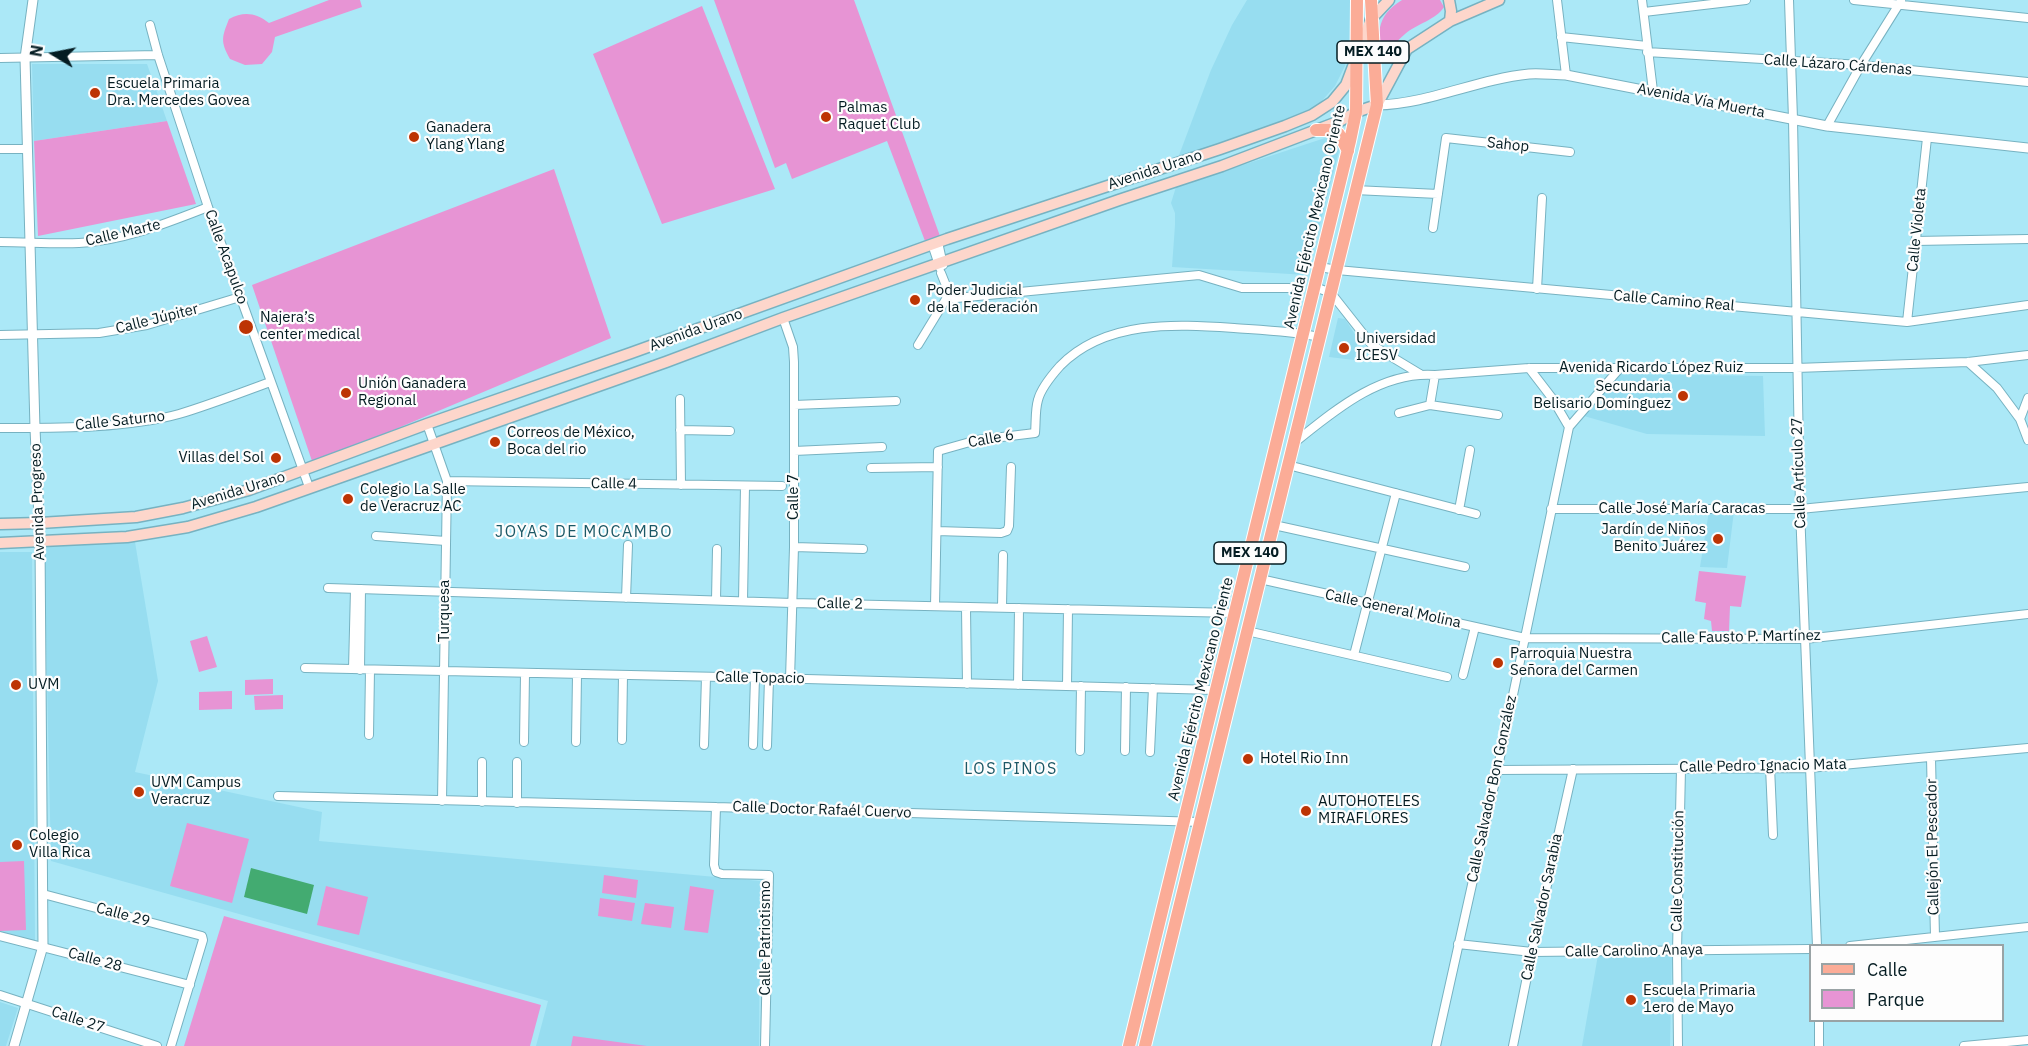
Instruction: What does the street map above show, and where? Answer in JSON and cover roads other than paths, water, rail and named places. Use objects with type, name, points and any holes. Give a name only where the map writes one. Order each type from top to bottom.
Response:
[{"type":"main road","name":"MEX 140","points":[[1357,0],[1357,58]]},
{"type":"main road","name":"MEX 140","points":[[1371,0],[1377,105]]},
{"type":"main road","points":[[1371,19],[1389,0]]},
{"type":"main road","points":[[1449,0],[1451,11],[1449,21]]},
{"type":"main road","points":[[1377,105],[1407,49],[1449,21],[1499,0]]},
{"type":"main road","name":"Avenida Urano","points":[[0,524],[136,516],[183,508],[249,490],[934,243],[1220,149],[1312,114],[1332,102],[1346,85],[1371,19]]},
{"type":"main road","name":"Avenida Ejército Mexicano Oriente","points":[[1129,1046],[1348,151],[1356,112],[1357,58]]},
{"type":"main road","name":"Avenida Urano","points":[[0,543],[128,537],[188,527],[256,507],[666,362],[783,318],[941,266],[1110,203],[1222,166],[1377,105]]},
{"type":"main road","name":"Avenida Ejército Mexicano Oriente","points":[[1145,1046],[1377,105]]},
{"type":"main road","points":[[1316,130],[1330,130],[1339,134],[1348,151]]},
{"type":"main road","points":[[843,276],[850,295]]},
{"type":"street","name":"Avenida Progreso","points":[[14,1046],[44,946],[40,523],[35,428],[25,58],[33,0]]},
{"type":"street","points":[[1557,0],[1566,75]]},
{"type":"street","points":[[1642,0],[1653,91]]},
{"type":"street","points":[[1644,12],[1746,0]]},
{"type":"street","name":"Calle Artículo 27","points":[[1789,0],[1800,509],[1817,944]]},
{"type":"street","points":[[1854,0],[1901,2],[2028,18]]},
{"type":"street","points":[[1827,126],[1861,65],[1901,2]]},
{"type":"street","name":"Calle Acapulco","points":[[150,25],[208,207],[309,487]]},
{"type":"street","name":"Calle Lázaro Cárdenas","points":[[1561,37],[1647,49],[1861,65],[2028,82]]},
{"type":"street","points":[[0,58],[158,55]]},
{"type":"street","name":"Avenida Vía Muerta","points":[[1377,105],[1401,104],[1494,80],[1529,74],[1566,75],[1827,126],[2028,148]]},
{"type":"street","name":"Sahop","points":[[1438,194],[1446,138],[1570,152]]},
{"type":"street","name":"Calle Violeta","points":[[1907,322],[1927,138]]},
{"type":"street","points":[[0,150],[27,149]]},
{"type":"street","points":[[1355,190],[1438,194],[1433,228]]},
{"type":"street","points":[[1537,289],[1542,198]]},
{"type":"street","name":"Calle Marte","points":[[0,242],[80,243],[104,240],[161,225],[208,207]]},
{"type":"street","points":[[1915,241],[2028,239]]},
{"type":"street","points":[[918,345],[946,299],[947,288],[934,243]]},
{"type":"street","name":"Calle Camino Real","points":[[1320,267],[1907,322],[2028,305]]},
{"type":"street","points":[[946,299],[1199,275],[1242,288],[1289,288]]},
{"type":"street","points":[[1315,287],[1331,293],[1372,345],[1420,374]]},
{"type":"street","name":"Calle Júpiter","points":[[0,335],[99,333],[147,325],[240,297]]},
{"type":"street","name":"Calle 7","points":[[783,318],[793,347],[794,547],[790,678]]},
{"type":"street","name":"Calle 6","points":[[938,467],[938,451],[977,440],[1035,433],[1038,400],[1052,374],[1069,357],[1107,334],[1132,329],[1173,326],[1217,327],[1320,337]]},
{"type":"street","name":"Avenida Ricardo López Ruiz","points":[[1294,444],[1329,414],[1358,396],[1391,381],[1420,374],[1435,375],[1529,368],[1797,368],[1968,362],[2028,355]]},
{"type":"street","points":[[1968,362],[1997,388],[2020,419],[2028,440]]},
{"type":"street","points":[[1529,368],[1552,398],[1569,427]]},
{"type":"street","name":"Calle Salvador Bon González","points":[[1436,1046],[1498,770],[1569,427],[1620,368]]},
{"type":"street","points":[[1430,405],[1435,375]]},
{"type":"street","name":"Calle Saturno","points":[[0,428],[130,423],[177,414],[270,382]]},
{"type":"street","points":[[2020,419],[2028,398]]},
{"type":"street","points":[[680,399],[681,485]]},
{"type":"street","points":[[794,405],[896,401]]},
{"type":"street","points":[[1399,413],[1430,405],[1498,415]]},
{"type":"street","name":"Turquesa","points":[[427,424],[447,481],[442,801]]},
{"type":"street","points":[[680,430],[730,431]]},
{"type":"street","points":[[794,451],[882,447]]},
{"type":"street","points":[[1459,510],[1470,450]]},
{"type":"street","points":[[1288,465],[1476,514]]},
{"type":"street","points":[[871,468],[938,467],[935,606]]},
{"type":"street","points":[[937,531],[1001,533],[1007,531],[1011,467]]},
{"type":"street","name":"Calle 4","points":[[447,481],[782,486]]},
{"type":"street","points":[[743,601],[745,486]]},
{"type":"street","name":"Calle José María Caracas","points":[[1551,509],[1800,509],[2028,488]]},
{"type":"street","points":[[1354,655],[1396,493]]},
{"type":"street","points":[[1274,525],[1464,567]]},
{"type":"street","points":[[376,536],[446,541]]},
{"type":"street","points":[[626,598],[628,545]]},
{"type":"street","points":[[794,547],[863,549]]},
{"type":"street","points":[[716,600],[717,549]]},
{"type":"street","points":[[1002,607],[1003,555]]},
{"type":"street","name":"Calle General Molina","points":[[1260,579],[1525,638]]},
{"type":"street","name":"Calle 2","points":[[328,588],[1235,614]]},
{"type":"street","points":[[357,670],[358,589]]},
{"type":"street","points":[[966,608],[967,684]]},
{"type":"street","points":[[1018,685],[1019,608]]},
{"type":"street","points":[[1067,686],[1068,609]]},
{"type":"street","name":"Calle Fausto P. Martínez","points":[[1525,638],[1805,639],[2028,614]]},
{"type":"street","points":[[1463,675],[1475,627]]},
{"type":"street","points":[[1247,631],[1447,677]]},
{"type":"street","name":"Calle Topacio","points":[[305,668],[755,677],[1215,690]]},
{"type":"street","points":[[369,735],[370,670]]},
{"type":"street","points":[[524,742],[525,674]]},
{"type":"street","points":[[576,742],[577,675]]},
{"type":"street","points":[[622,740],[623,675]]},
{"type":"street","points":[[704,745],[706,677]]},
{"type":"street","points":[[753,746],[755,677]]},
{"type":"street","points":[[767,746],[770,678]]},
{"type":"street","points":[[1080,751],[1081,686]]},
{"type":"street","points":[[1125,751],[1126,687]]},
{"type":"street","points":[[1150,752],[1153,688]]},
{"type":"street","name":"Calle Pedro Ignacio Mata","points":[[1498,770],[1809,768],[2028,748]]},
{"type":"street","name":"Callejón El Pescador","points":[[1931,758],[1935,938]]},
{"type":"street","points":[[482,762],[482,802]]},
{"type":"street","points":[[517,762],[518,803]]},
{"type":"street","points":[[1770,767],[1773,835]]},
{"type":"street","name":"Calle Salvador Sarabia","points":[[1513,1046],[1573,769]]},
{"type":"street","name":"Calle Constitución","points":[[1678,1046],[1677,951],[1681,769]]},
{"type":"street","name":"Calle Doctor Rafaél Cuervo","points":[[278,796],[1201,822]]},
{"type":"street","name":"Calle Patriotismo","points":[[716,807],[714,865],[716,872],[769,875],[765,1046]]},
{"type":"street","name":"Calle 29","points":[[43,894],[202,936],[203,940],[190,985]]},
{"type":"street","points":[[1862,944],[2028,927]]},
{"type":"street","name":"Calle 28","points":[[0,936],[190,985]]},
{"type":"street","name":"Calle Carolino Anaya","points":[[1458,944],[1532,952],[1809,949]]},
{"type":"street","points":[[171,1046],[190,985]]},
{"type":"street","name":"Calle 27","points":[[0,994],[157,1046]]},
{"type":"street","points":[[1819,1022],[1819,1046]]},
{"type":"street","points":[[1964,1046],[2028,1040]]},
{"type":"place","name":"Escuela Primaria Dra. Mercedes Govea","points":[[95,93]]},
{"type":"place","name":"Palmas Raquet Club","points":[[826,117]]},
{"type":"place","name":"Ganadera Ylang Ylang","points":[[414,137]]},
{"type":"place","name":"Poder Judicial de la Federación","points":[[915,300]]},
{"type":"place","name":"Najera’s center medical","points":[[246,327]]},
{"type":"place","name":"Universidad ICESV","points":[[1344,348]]},
{"type":"place","name":"Unión Ganadera Regional","points":[[346,393]]},
{"type":"place","name":"Secundaria Belisario Domínguez","points":[[1683,396]]},
{"type":"place","name":"Correos de México, Boca del rio","points":[[495,442]]},
{"type":"place","name":"Villas del Sol","points":[[276,458]]},
{"type":"place","name":"Colegio La Salle de Veracruz AC","points":[[348,499]]},
{"type":"place","name":"Jardín de Niños Benito Juárez","points":[[1718,539]]},
{"type":"place","name":"Parroquia Nuestra Señora del Carmen","points":[[1498,663]]},
{"type":"place","name":"UVM","points":[[16,685]]},
{"type":"place","name":"Hotel Rio Inn","points":[[1248,759]]},
{"type":"place","name":"UVM Campus Veracruz","points":[[139,792]]},
{"type":"place","name":"AUTOHOTELES MIRAFLORES","points":[[1306,811]]},
{"type":"place","name":"Colegio Villa Rica","points":[[17,845]]},
{"type":"place","name":"Escuela Primaria 1ero de Mayo","points":[[1631,1000]]},
{"type":"district","name":"JOYAS DE MOCAMBO","points":[[584,532]]},
{"type":"district","name":"LOS PINOS","points":[[1011,769]]}]
